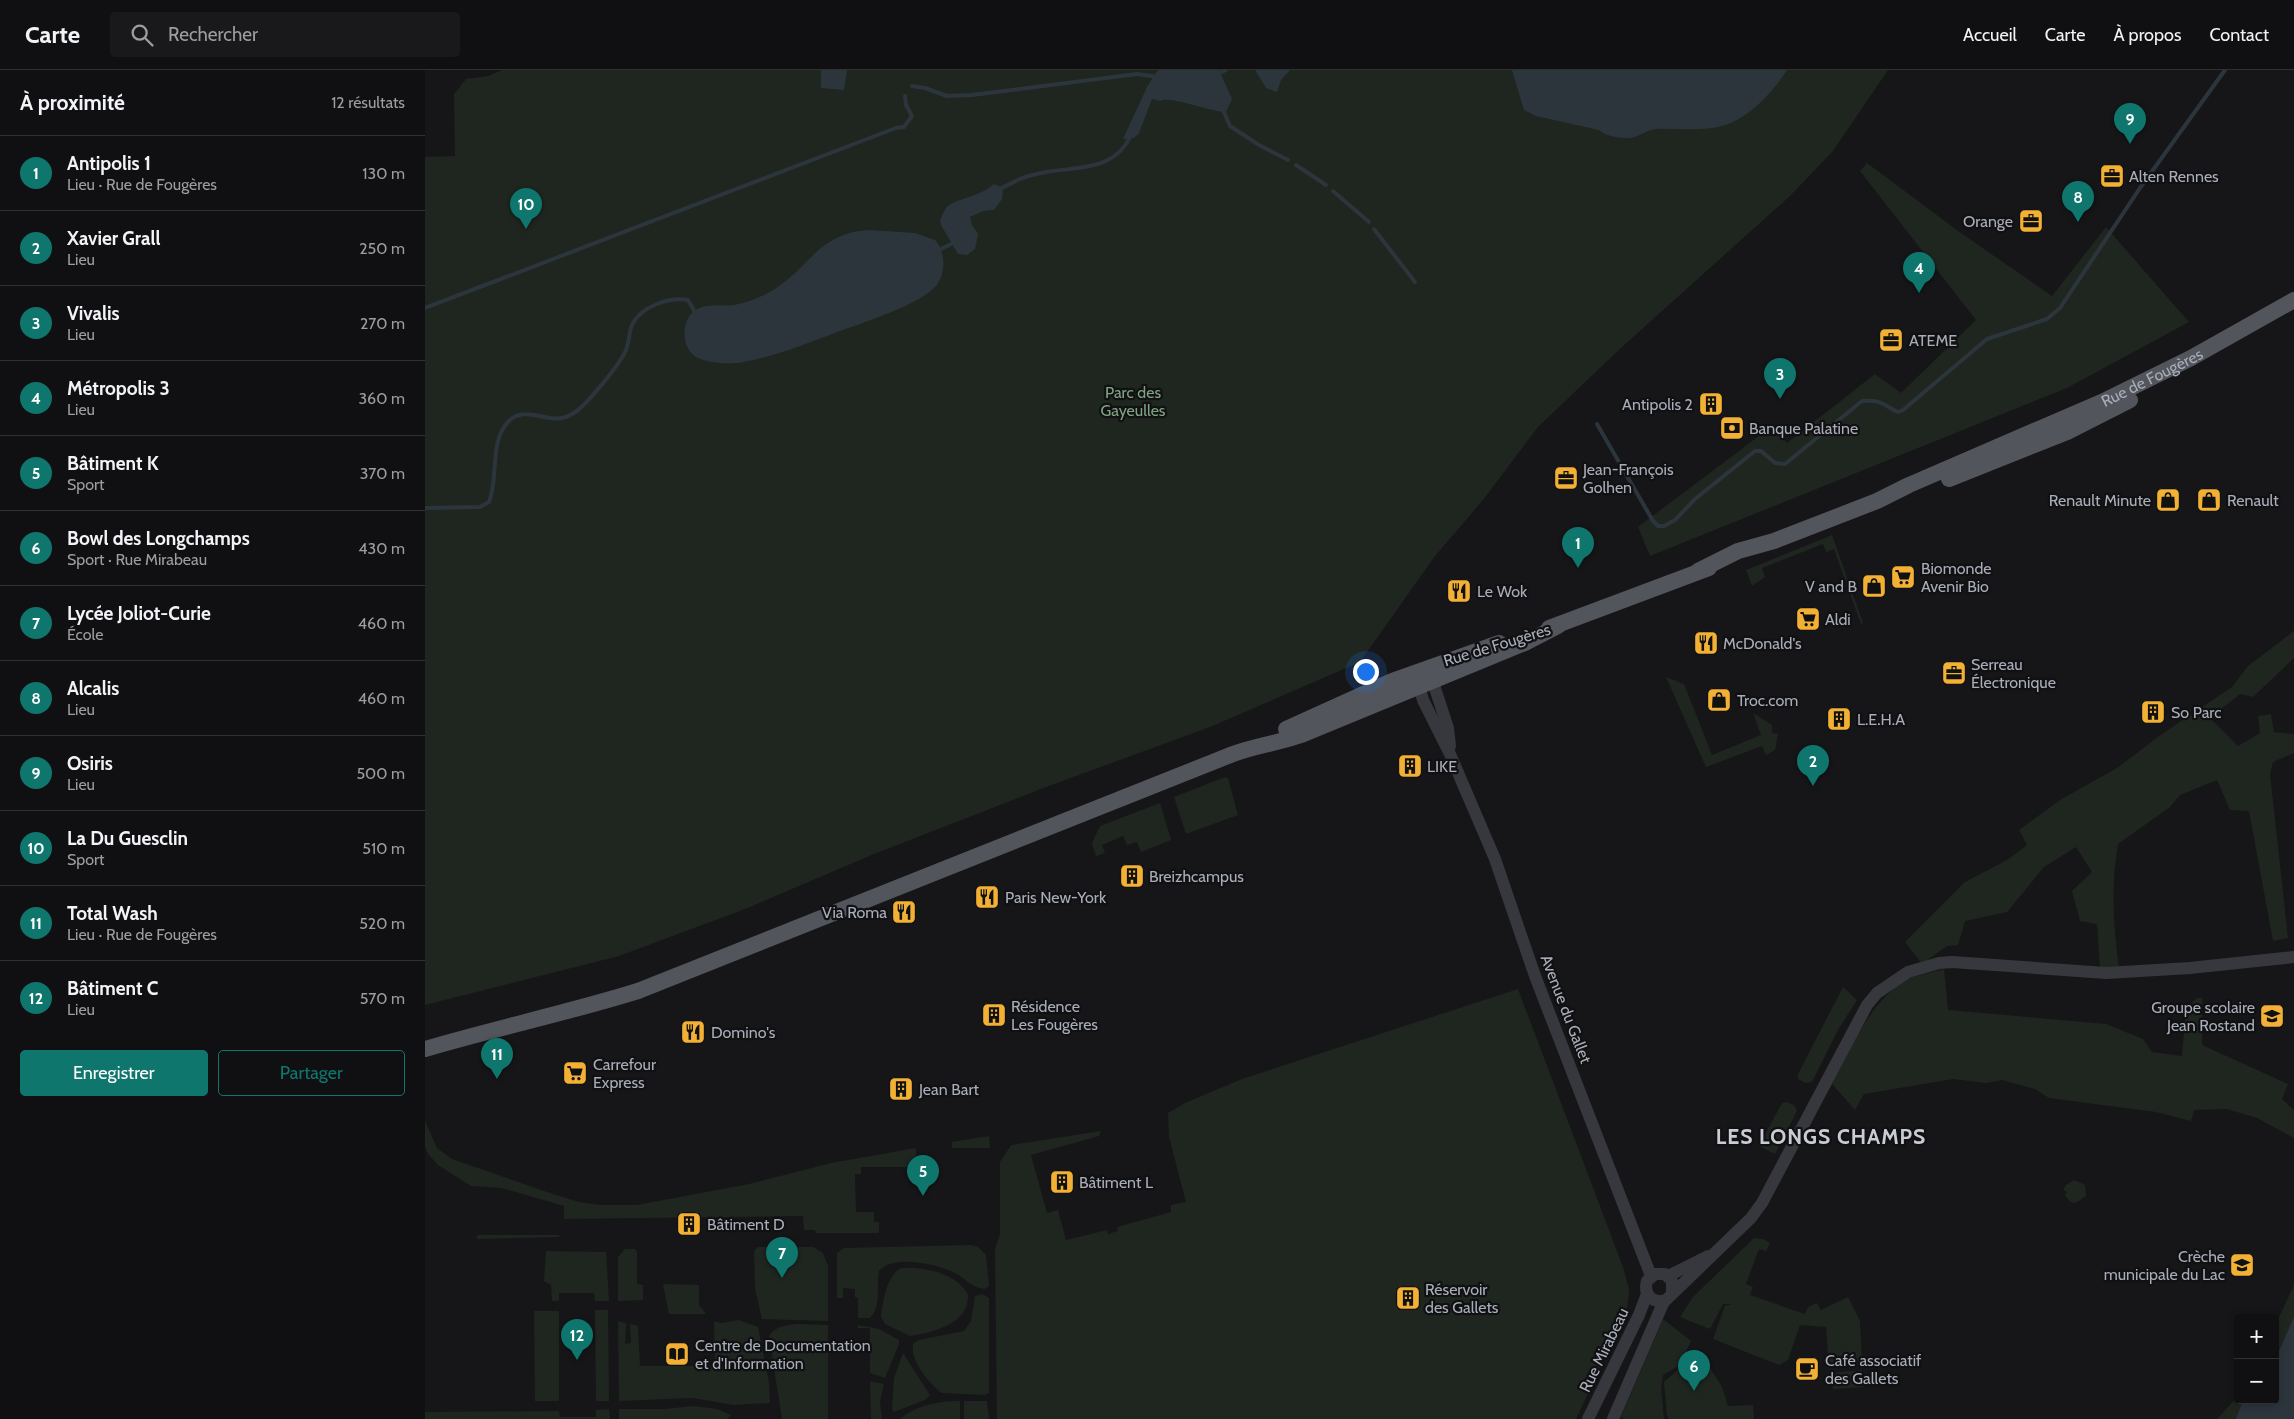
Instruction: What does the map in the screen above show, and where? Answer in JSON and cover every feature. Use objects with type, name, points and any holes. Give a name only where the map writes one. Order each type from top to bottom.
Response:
[{"type":"main road","name":"Rue de Fougères","points":[[470,1036],[561,1015],[638,991],[936,873],[1076,815],[1253,747],[1265,739],[1347,701],[1423,680],[1472,652],[1558,626],[1698,571],[1741,558],[1774,541],[1877,500],[1942,481],[2067,432],[2129,400],[2191,358],[2294,300]]},
{"type":"main road","points":[[425,1039],[470,1036]]},
{"type":"main road","points":[[425,1049],[470,1036]]},
{"type":"street","name":"Avenue du Gallet","points":[[1423,680],[1447,728],[1450,754],[1495,859],[1535,976],[1651,1276]]},
{"type":"street","points":[[1668,1297],[1673,1284],[1668,1276],[1661,1273],[1651,1276],[1646,1284],[1647,1294],[1656,1301],[1668,1297],[1751,1218],[1771,1190],[1867,1005],[1877,993],[1908,972],[1952,962],[2053,971],[2115,972],[2190,968],[2294,957]]},
{"type":"street","points":[[1668,1276],[1711,1255]]},
{"type":"street","name":"Rue Mirabeau","points":[[1588,1419],[1639,1315],[1647,1294]]},
{"type":"street","name":"Rue Mirabeau","points":[[1613,1419],[1668,1297]]},
{"type":"green space","name":"Parc des Gayeulles","points":[[502,70],[1888,70],[1833,151],[1789,197],[1622,347],[1538,427],[1483,500],[1435,556],[1360,662],[1210,727],[1046,787],[874,854],[745,909],[619,956],[425,1005],[425,157],[455,156],[454,94],[466,79],[488,76]]},
{"type":"green space","points":[[1867,163],[1961,233],[2052,296],[2106,227],[2189,322],[2067,388],[1650,556],[1638,527],[1772,426],[1787,443],[1875,374],[1901,393],[1976,320],[1860,171]]},
{"type":"green space","points":[[1832,535],[1863,623],[1861,624],[1834,549],[1826,552],[1823,544],[1762,568],[1765,577],[1752,586],[1746,570]]},
{"type":"green space","points":[[2294,631],[2294,658],[2253,697],[2240,694],[2210,718],[2238,746],[2260,733],[2258,716],[2271,714],[2274,732],[2294,734],[2294,753],[2273,762],[2270,774],[2288,938],[2273,941],[2249,811],[2230,810],[2217,780],[2180,795],[2170,807],[2118,844],[2114,875],[2114,906],[2119,967],[2100,967],[2097,924],[2080,921],[2072,891],[2092,872],[2076,847],[2044,867],[2007,912],[1965,921],[1958,945],[1947,946],[1922,964],[1905,942],[1965,882],[2007,860],[2027,845],[2019,830],[2060,800],[2117,768],[2162,734],[2232,687],[2248,666]]},
{"type":"green space","points":[[1666,677],[1684,684],[1712,755],[1761,735],[1753,713],[1772,725],[1772,733],[1778,734],[1775,750],[1766,755],[1762,746],[1706,767]]},
{"type":"green space","points":[[1225,777],[1228,778],[1238,815],[1186,834],[1174,797]]},
{"type":"green space","points":[[1160,803],[1171,840],[1141,852],[1137,842],[1127,845],[1123,836],[1102,845],[1105,853],[1096,856],[1092,843],[1100,826]]},
{"type":"green space","points":[[1944,969],[1948,1010],[2106,1024],[2143,1039],[2152,1052],[2182,1056],[2186,1008],[2197,998],[2202,998],[2202,1045],[2288,1084],[2282,1099],[2294,1110],[2294,1138],[2257,1118],[2227,1109],[2194,1110],[2191,1121],[2156,1112],[2049,1098],[2035,1089],[2002,1080],[1986,1083],[1953,1079],[1864,1094],[1855,1110],[1832,1084],[1870,1015],[1903,982]]},
{"type":"green space","points":[[1843,987],[1857,1000],[1838,1030],[1812,1082],[1806,1083],[1798,1079],[1798,1074]]},
{"type":"green space","points":[[1518,989],[1623,1267],[1629,1289],[1627,1311],[1576,1419],[997,1419],[995,1249],[1000,1234],[1000,1162],[1011,1145],[1101,1131],[1099,1136],[1031,1155],[1047,1213],[1058,1210],[1066,1240],[1107,1230],[1108,1234],[1118,1231],[1117,1227],[1171,1212],[1171,1205],[1186,1202],[1169,1137],[1168,1113],[1185,1103],[1242,1079]]},
{"type":"green space","points":[[1786,1102],[1794,1105],[1797,1111],[1775,1154],[1757,1145],[1761,1142],[1782,1103]]},
{"type":"green space","points":[[425,1121],[437,1148],[452,1159],[553,1194],[579,1202],[600,1205],[637,1205],[749,1184],[831,1163],[916,1148],[916,1167],[861,1167],[861,1174],[855,1174],[856,1212],[874,1212],[874,1222],[879,1222],[879,1233],[816,1233],[815,1230],[804,1230],[803,1216],[564,1219],[564,1206],[502,1188],[471,1186],[438,1165],[428,1154],[425,1147]]},
{"type":"green space","points":[[989,1136],[990,1148],[952,1148],[952,1142]]},
{"type":"green space","points":[[2074,1180],[2085,1185],[2086,1196],[2073,1203],[2065,1195],[2067,1192],[2063,1190],[2066,1185]]},
{"type":"green space","points":[[478,1235],[559,1235],[560,1237],[478,1239],[476,1237]]},
{"type":"green space","points":[[1754,1238],[1763,1239],[1770,1243],[1766,1251],[1759,1249],[1746,1284],[1753,1287],[1750,1295],[1805,1314],[1808,1307],[1817,1303],[1821,1310],[1848,1297],[1860,1321],[1862,1364],[1829,1367],[1826,1327],[1800,1325],[1788,1360],[1779,1365],[1713,1339],[1725,1306],[1732,1304],[1723,1304],[1710,1329],[1680,1317],[1693,1297]]},
{"type":"green space","points":[[971,1245],[978,1247],[986,1255],[989,1286],[985,1289],[973,1285],[959,1275],[938,1266],[905,1262],[894,1263],[879,1271],[876,1307],[870,1318],[858,1318],[858,1298],[855,1297],[855,1289],[843,1288],[843,1298],[837,1298],[837,1253],[844,1248]]},
{"type":"green space","points":[[758,1247],[813,1247],[823,1253],[828,1266],[828,1321],[762,1319],[755,1289],[754,1251]]},
{"type":"green space","points":[[625,1249],[635,1249],[637,1252],[637,1284],[643,1285],[643,1300],[618,1301],[618,1257]]},
{"type":"green space","points":[[546,1251],[606,1252],[609,1301],[595,1301],[594,1293],[559,1293],[559,1301],[552,1301],[551,1285],[544,1281]]},
{"type":"green space","points":[[901,1268],[919,1268],[939,1272],[956,1281],[968,1295],[967,1305],[963,1313],[956,1320],[939,1329],[910,1336],[885,1324],[881,1317],[886,1290],[892,1277]]},
{"type":"green space","points":[[663,1284],[699,1285],[699,1305],[706,1314],[669,1314]]},
{"type":"green space","points":[[2294,1285],[2294,1419],[2217,1419],[2234,1400],[2234,1404],[2279,1404],[2279,1317]]},
{"type":"green space","points":[[982,1294],[989,1298],[989,1393],[985,1395],[942,1393],[921,1371],[914,1357],[913,1344],[919,1340],[964,1331],[971,1321],[975,1296]]},
{"type":"green space","points":[[595,1310],[608,1310],[609,1401],[596,1401]]},
{"type":"green space","points":[[534,1311],[559,1311],[559,1401],[535,1401]]},
{"type":"green space","points":[[1663,1319],[1691,1341],[1680,1365],[1663,1375],[1661,1389],[1664,1419],[1624,1419],[1621,1417]]},
{"type":"green space","points":[[739,1320],[758,1327],[769,1383],[770,1403],[733,1405],[693,1398],[619,1401],[618,1321],[626,1323],[625,1344],[631,1343],[630,1324],[638,1326],[640,1366],[715,1366],[714,1321],[721,1323]]},
{"type":"green space","points":[[788,1325],[828,1325],[828,1419],[782,1419],[769,1336],[780,1327]]},
{"type":"green space","points":[[858,1325],[879,1329],[899,1340],[885,1378],[870,1373],[870,1328],[858,1328]]},
{"type":"green space","points":[[903,1353],[930,1395],[925,1400],[894,1412],[892,1409],[894,1378]]},
{"type":"green space","points":[[1690,1359],[1709,1366],[1722,1387],[1728,1406],[1753,1405],[1754,1419],[1669,1419],[1664,1382]]},
{"type":"green space","points":[[1862,1370],[1863,1387],[1833,1389],[1831,1373]]},
{"type":"green space","points":[[870,1381],[884,1384],[880,1402],[882,1419],[871,1419]]},
{"type":"green space","points":[[960,1401],[960,1419],[900,1419],[921,1407]]},
{"type":"green space","points":[[964,1401],[987,1401],[989,1419],[964,1419]]},
{"type":"green space","points":[[694,1406],[717,1409],[731,1415],[727,1419],[619,1419],[619,1409],[664,1409]]},
{"type":"green space","points":[[609,1409],[610,1419],[425,1419],[425,1412],[559,1411],[560,1417],[596,1417],[596,1410]]},
{"type":"shaded area","points":[[821,70],[847,70],[844,90],[821,88]]},
{"type":"shaded area","points":[[1158,70],[1219,70],[1232,99],[1226,112],[1172,100],[1161,101],[1152,99],[1139,133],[1134,138],[1123,139],[1147,87]]},
{"type":"shaded area","points":[[1255,70],[1290,70],[1281,80],[1277,92],[1266,88]]},
{"type":"shaded area","points":[[1512,70],[1787,70],[1760,103],[1743,116],[1725,125],[1691,129],[1656,129],[1627,138],[1613,137],[1599,130],[1536,116],[1524,110]]},
{"type":"shaded area","points":[[994,184],[1003,188],[1002,199],[994,210],[983,211],[970,217],[972,225],[978,234],[975,249],[967,255],[958,254],[941,225],[940,221],[944,211],[950,204],[982,192]]},
{"type":"shaded area","points":[[869,230],[915,233],[935,240],[943,257],[942,275],[936,286],[917,300],[891,312],[768,356],[738,363],[720,363],[698,358],[688,349],[685,336],[686,323],[697,309],[707,306],[734,305],[762,296],[792,276],[813,255],[836,238]]},
{"type":"shaded area","points":[[2294,1317],[2294,1419],[2236,1419],[2242,1404],[2279,1404],[2279,1351]]},
{"type":"waterway","points":[[1217,74],[1226,70]]},
{"type":"waterway","points":[[1597,424],[1653,521],[1658,526],[1664,526],[1675,520],[1695,499],[1755,451],[1761,451],[1775,463],[1785,464],[1862,401],[1878,402],[1898,412],[1903,410],[1987,339],[2047,319],[2060,308],[2140,188],[2225,70]]},
{"type":"waterway","points":[[912,86],[925,88],[947,96],[972,95],[1137,74],[1158,77]]},
{"type":"waterway","points":[[425,308],[896,128],[904,127],[912,116],[906,105],[905,96]]},
{"type":"waterway","points":[[1223,110],[1230,126],[1259,145],[1288,160]]},
{"type":"waterway","points":[[998,190],[1035,174],[1092,166],[1104,162],[1115,156],[1124,147],[1131,135]]},
{"type":"waterway","points":[[1296,165],[1326,185]]},
{"type":"waterway","points":[[1333,191],[1369,222]]},
{"type":"waterway","points":[[1374,229],[1415,282]]},
{"type":"waterway","points":[[939,250],[955,242]]},
{"type":"waterway","points":[[425,508],[480,507],[489,502],[494,482],[498,440],[508,422],[514,417],[527,414],[556,419],[562,418],[579,410],[621,360],[626,351],[632,325],[636,318],[649,308],[656,304],[681,299],[688,300],[696,314]]},
{"type":"place","name":"Osiris","points":[[2130,144]]},
{"type":"place","name":"Alten Rennes","points":[[2112,176]]},
{"type":"place","name":"Orange","points":[[2031,221]]},
{"type":"place","name":"Alcalis","points":[[2078,222]]},
{"type":"place","name":"La Du Guesclin","points":[[526,229]]},
{"type":"place","name":"Métropolis 3","points":[[1919,293]]},
{"type":"place","name":"ATEME","points":[[1891,340]]},
{"type":"place","name":"Vivalis","points":[[1780,399]]},
{"type":"place","name":"Antipolis 2","points":[[1711,404]]},
{"type":"place","name":"Banque Palatine","points":[[1732,428]]},
{"type":"place","name":"Jean-François Golhen","points":[[1566,478]]},
{"type":"place","name":"Renault Minute","points":[[2168,500]]},
{"type":"place","name":"Renault","points":[[2209,500]]},
{"type":"place","name":"Antipolis 1","points":[[1578,568]]},
{"type":"place","name":"Biomonde Avenir Bio","points":[[1903,577]]},
{"type":"place","name":"V and B","points":[[1874,586]]},
{"type":"place","name":"Le Wok","points":[[1459,591]]},
{"type":"place","name":"Aldi","points":[[1808,619]]},
{"type":"place","name":"McDonald's","points":[[1706,643]]},
{"type":"place","name":"Serreau Électronique","points":[[1954,673]]},
{"type":"place","name":"Troc.com","points":[[1719,700]]},
{"type":"place","name":"So Parc","points":[[2153,712]]},
{"type":"place","name":"L.E.H.A","points":[[1839,719]]},
{"type":"place","name":"LIKE","points":[[1410,766]]},
{"type":"place","name":"Xavier Grall","points":[[1813,786]]},
{"type":"place","name":"Breizhcampus","points":[[1132,876]]},
{"type":"place","name":"Paris New-York","points":[[987,897]]},
{"type":"place","name":"Via Roma","points":[[904,912]]},
{"type":"place","name":"Résidence Les Fougères","points":[[994,1015]]},
{"type":"place","name":"Groupe scolaire Jean Rostand","points":[[2272,1016]]},
{"type":"place","name":"Domino's","points":[[693,1032]]},
{"type":"place","name":"Carrefour Express","points":[[575,1073]]},
{"type":"place","name":"Total Wash","points":[[497,1079]]},
{"type":"place","name":"Jean Bart","points":[[901,1089]]},
{"type":"place","name":"Bâtiment L","points":[[1062,1182]]},
{"type":"place","name":"Bâtiment K","points":[[923,1196]]},
{"type":"place","name":"Bâtiment D","points":[[689,1224]]},
{"type":"place","name":"Crèche municipale du Lac","points":[[2242,1265]]},
{"type":"place","name":"Lycée Joliot-Curie","points":[[782,1278]]},
{"type":"place","name":"Réservoir des Gallets","points":[[1408,1298]]},
{"type":"place","name":"Centre de Documentation et d'Information","points":[[677,1354]]},
{"type":"place","name":"Bâtiment C","points":[[577,1360]]},
{"type":"place","name":"Café associatif des Gallets","points":[[1807,1369]]},
{"type":"place","name":"Bowl des Longchamps","points":[[1694,1391]]},
{"type":"district","name":"LES LONGS CHAMPS","points":[[1821,1136]]}]
